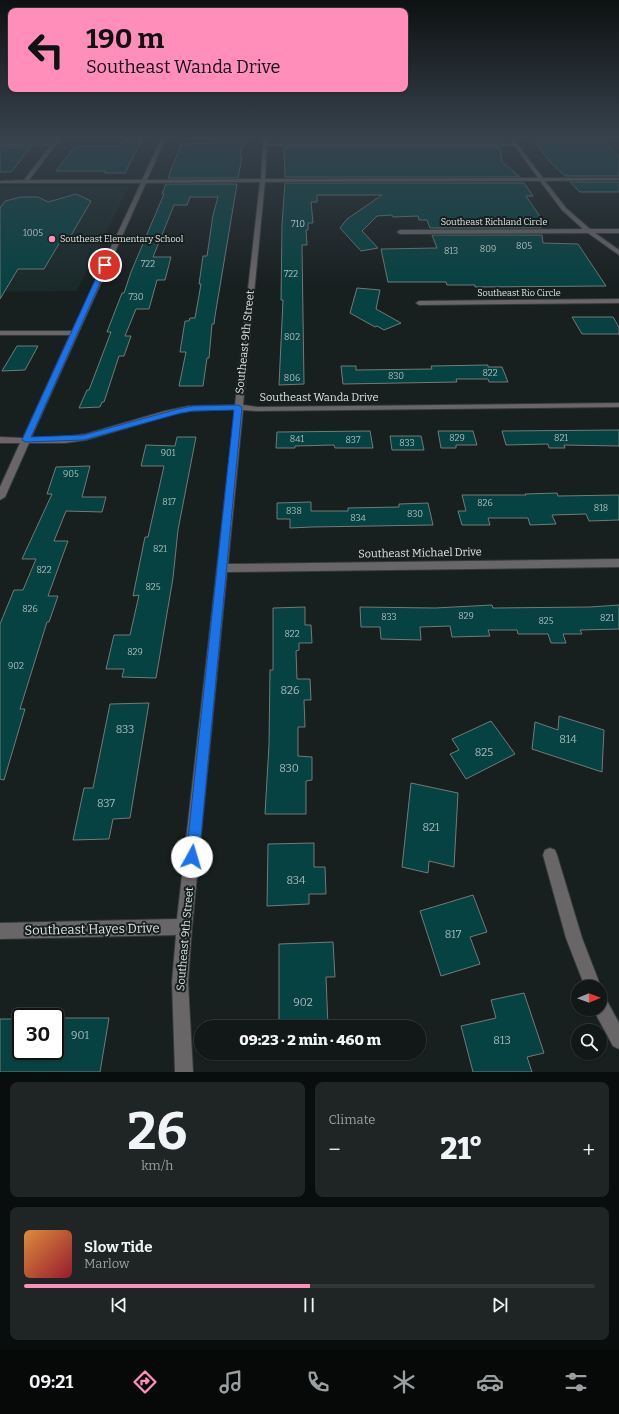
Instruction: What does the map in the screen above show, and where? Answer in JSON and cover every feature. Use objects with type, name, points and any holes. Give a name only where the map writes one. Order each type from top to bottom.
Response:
[{"type":"street","points":[[0,497],[141,187]]},
{"type":"street","name":"Southeast 9th Street","points":[[184,1072],[180,982],[184,927],[261,187]]},
{"type":"street","points":[[547,187],[564,209],[588,231],[619,253]]},
{"type":"street","name":"Southeast Richland Circle","points":[[400,232],[619,230]]},
{"type":"street","name":"Southeast Rio Circle","points":[[419,303],[619,302]]},
{"type":"street","points":[[0,333],[74,332]]},
{"type":"street","name":"Southeast Wanda Drive","points":[[0,440],[84,437],[180,410],[193,408],[238,407],[265,409],[619,405]]},
{"type":"street","name":"Southeast Michael Drive","points":[[222,568],[619,563]]},
{"type":"street","points":[[550,855],[563,907],[580,958],[590,980]]},
{"type":"street","name":"Southeast Hayes Drive","points":[[0,931],[184,927]]},
{"type":"street","points":[[606,1016],[619,1040]]},
{"type":"shaded area","name":"Southeast Elementary School","points":[[0,187],[128,187],[77,291],[0,292]]},
{"type":"building","points":[[165,187],[236,187],[214,324],[212,324],[209,358],[207,358],[203,386],[179,386],[186,352],[180,352],[185,321],[189,321],[190,318],[195,318],[201,284],[199,284],[203,256],[207,256],[213,215],[218,197],[190,197],[187,205],[174,205],[153,257],[171,257],[165,280],[157,280],[149,309],[136,309],[125,336],[131,336],[124,356],[119,356],[104,402],[102,402],[100,407],[79,408],[87,390],[89,390],[111,332],[107,332],[164,194],[162,194]]},
{"type":"building","points":[[285,187],[527,187],[533,196],[526,196],[539,215],[541,228],[430,228],[427,220],[419,220],[418,216],[377,216],[362,231],[378,248],[361,251],[340,228],[347,219],[382,195],[317,195],[317,202],[311,202],[313,223],[308,223],[308,230],[306,230],[307,245],[302,245],[304,384],[279,385],[283,300],[281,300],[282,224]]},
{"type":"building","points":[[575,187],[619,187],[619,192],[580,192]]},
{"type":"building","name":"Southeast Elementary School","points":[[76,194],[91,201],[69,239],[60,242],[44,269],[18,269],[0,299],[0,208],[5,201],[21,197],[38,197],[48,202]]},
{"type":"building","points":[[432,235],[542,235],[543,243],[578,244],[606,286],[475,287],[475,285],[447,285],[446,282],[388,282],[381,249],[437,248]]},
{"type":"building","points":[[357,288],[380,290],[376,309],[401,323],[384,330],[377,326],[375,327],[350,313]]},
{"type":"building","points":[[572,317],[613,317],[619,327],[619,334],[582,334]]},
{"type":"building","points":[[17,346],[38,346],[25,370],[2,371]]},
{"type":"building","points":[[488,365],[488,367],[502,367],[508,382],[489,382],[488,379],[456,379],[457,382],[343,384],[341,366],[356,366],[356,370],[432,369],[431,366]]},
{"type":"building","points":[[619,430],[619,446],[564,445],[565,448],[549,448],[548,444],[506,445],[502,431]]},
{"type":"building","points":[[370,431],[373,448],[335,448],[334,445],[276,448],[277,432]]},
{"type":"building","points":[[438,431],[473,431],[477,445],[456,445],[456,448],[441,448]]},
{"type":"building","points":[[390,436],[421,436],[424,450],[392,450]]},
{"type":"building","points":[[177,437],[196,437],[178,530],[173,578],[156,678],[122,677],[124,669],[106,669],[114,635],[130,635],[139,595],[133,596],[145,537],[148,537],[164,466],[141,466],[146,445],[175,446]]},
{"type":"building","points":[[90,466],[82,497],[106,497],[102,512],[66,511],[54,541],[68,541],[48,596],[58,596],[49,622],[47,622],[20,709],[25,709],[4,780],[0,779],[0,624],[14,590],[23,590],[36,559],[22,559],[52,494],[47,494],[56,467]]},
{"type":"building","points":[[557,493],[558,496],[619,495],[619,520],[589,521],[586,514],[552,515],[556,524],[530,525],[528,518],[488,518],[490,525],[462,525],[458,511],[466,511],[462,495],[526,495],[525,494]]},
{"type":"building","points":[[311,502],[311,511],[348,511],[348,508],[399,507],[399,504],[428,503],[433,525],[290,528],[290,519],[277,519],[277,503]]},
{"type":"building","points":[[492,605],[493,608],[590,607],[619,605],[619,629],[580,630],[582,634],[563,634],[566,643],[551,643],[548,634],[518,634],[517,630],[488,630],[490,636],[452,637],[450,626],[420,627],[421,640],[381,639],[380,627],[361,627],[360,607],[435,608]]},
{"type":"building","points":[[305,607],[305,625],[311,625],[312,643],[299,643],[299,650],[296,651],[297,679],[310,679],[311,700],[304,700],[305,727],[298,727],[298,756],[312,757],[312,780],[306,781],[306,814],[265,814],[269,745],[270,670],[273,670],[273,608]]},
{"type":"building","points":[[149,703],[130,818],[113,819],[109,839],[73,840],[84,788],[93,788],[110,704]]},
{"type":"building","points":[[559,716],[604,730],[602,772],[532,749],[535,722],[558,730]]},
{"type":"building","points":[[491,721],[515,754],[466,779],[450,754],[459,750],[452,739]]},
{"type":"building","points":[[411,783],[458,793],[454,867],[429,861],[428,873],[402,867]]},
{"type":"building","points":[[314,843],[314,867],[325,867],[326,894],[309,894],[309,904],[267,906],[268,844]]},
{"type":"building","points":[[473,895],[487,932],[470,937],[480,964],[441,976],[420,911]]},
{"type":"building","points":[[333,942],[335,977],[326,977],[328,1020],[279,1020],[279,944]]},
{"type":"building","points":[[524,993],[544,1053],[527,1057],[532,1072],[473,1072],[461,1026],[496,1018],[491,1000]]},
{"type":"building","points":[[64,1018],[109,1018],[100,1072],[0,1072],[0,1019],[12,1019],[12,1060],[64,1060]]},
{"type":"place","name":"Southeast Elementary School","points":[[52,239]]},
{"type":"route","points":[[105,265],[26,440],[84,437],[180,410],[193,408],[238,407],[192,857]]}]
